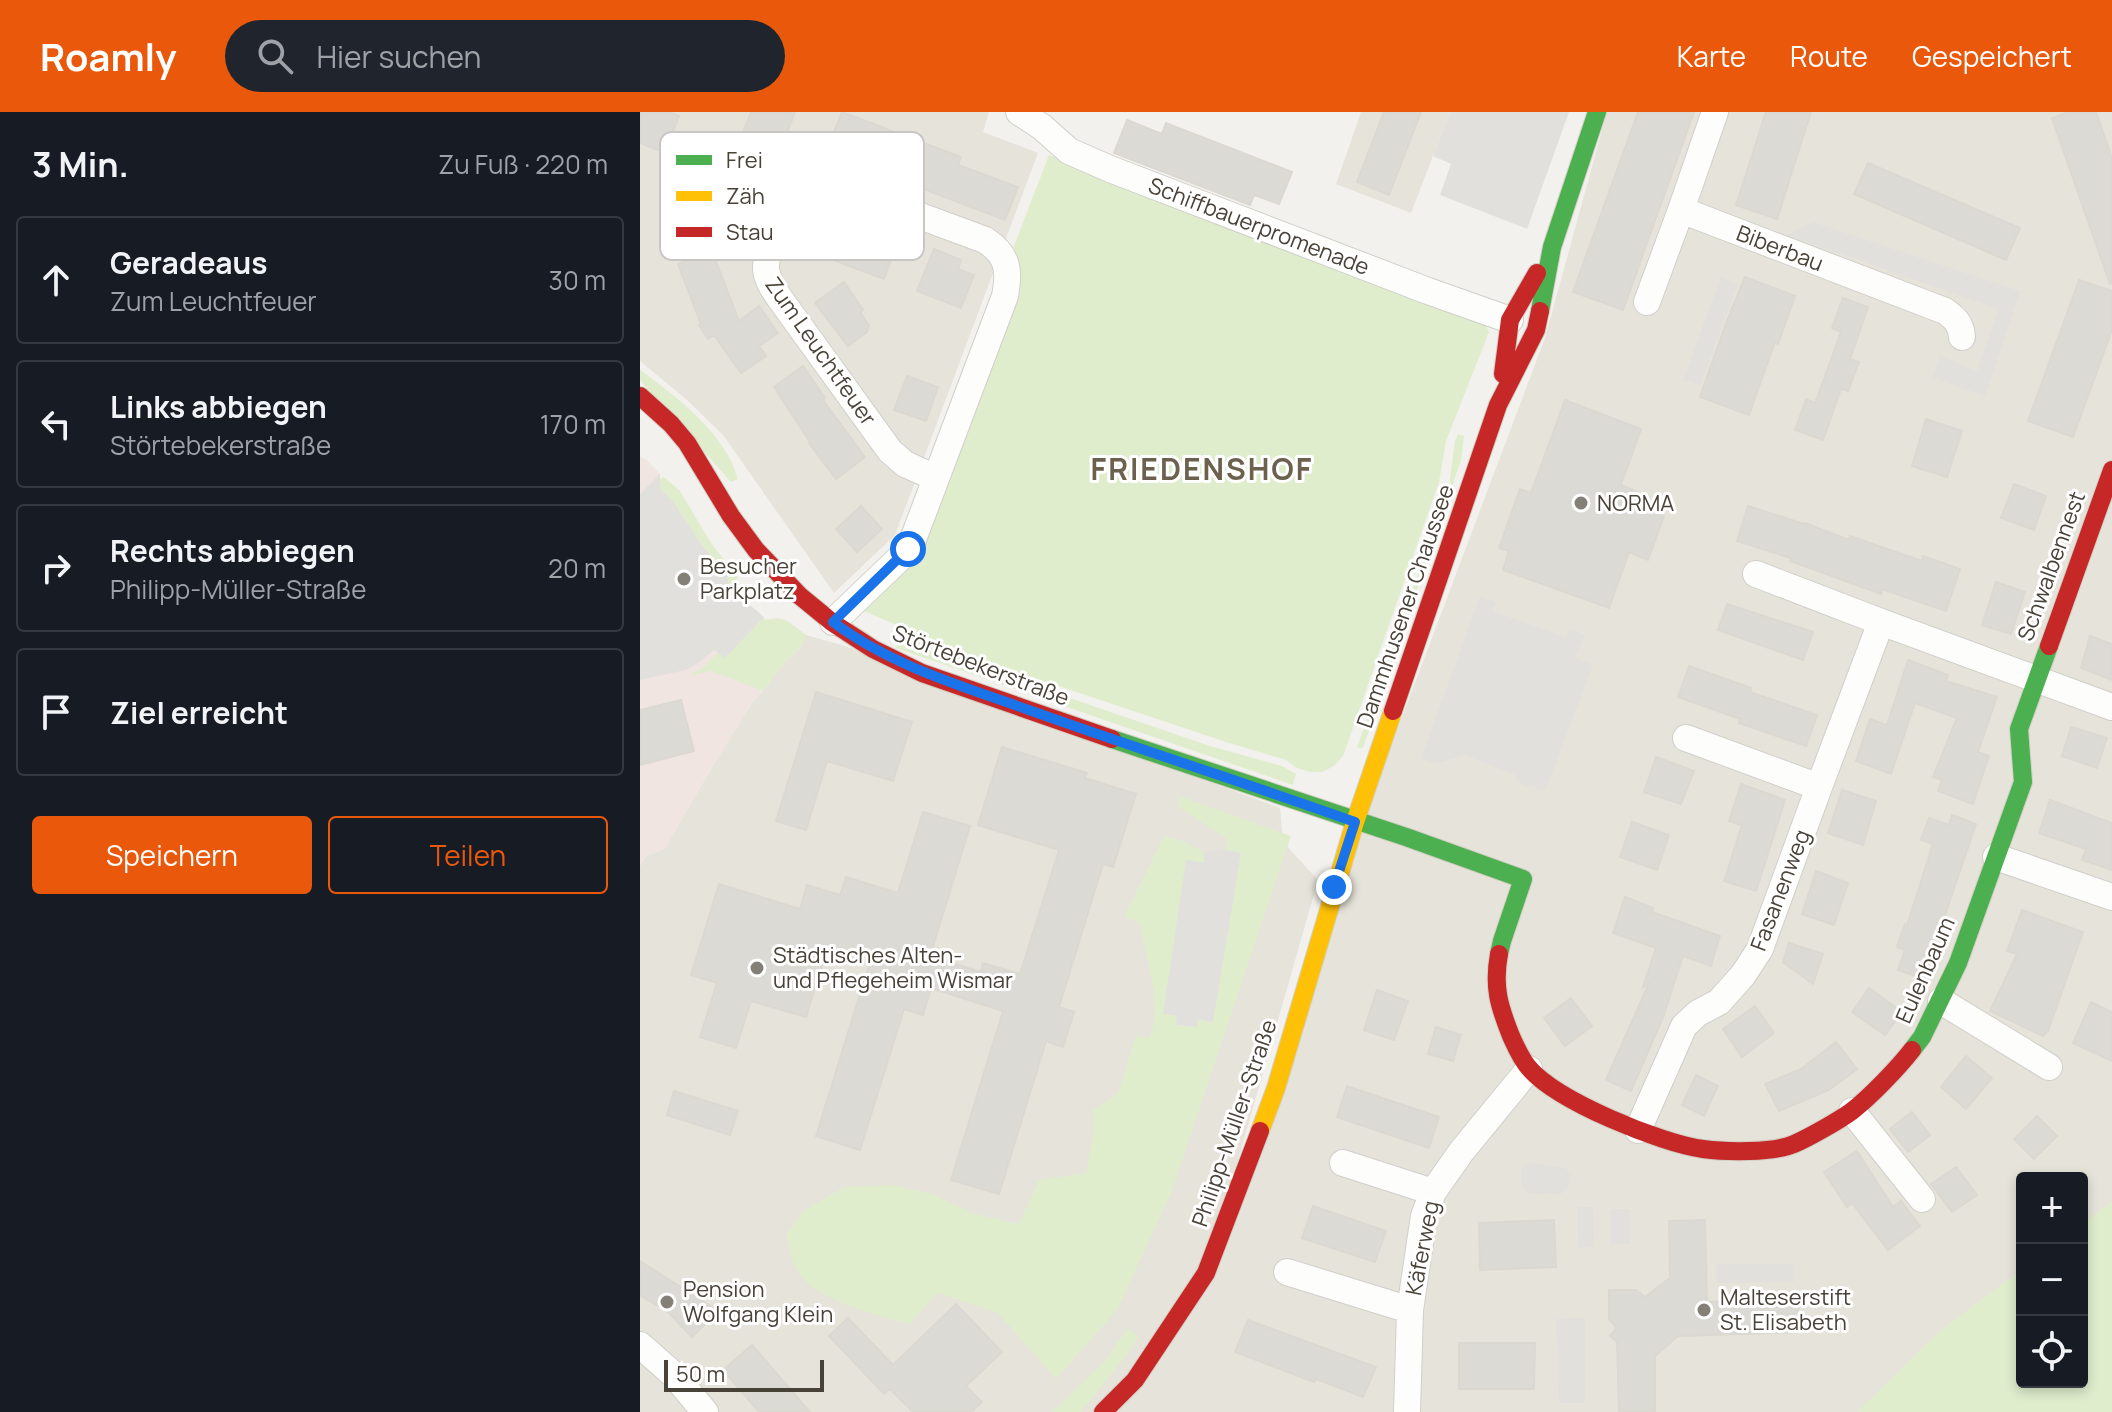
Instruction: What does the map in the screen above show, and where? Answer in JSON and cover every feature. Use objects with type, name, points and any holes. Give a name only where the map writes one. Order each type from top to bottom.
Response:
[{"type":"street","name":"Schiffbauerpromenade","points":[[1019,112],[1045,119],[1056,142],[1110,169],[1510,320]]},
{"type":"street","name":"Dammhusener Chaussee","points":[[1355,822],[1498,405],[1536,330],[1552,247],[1597,112]]},
{"type":"street","points":[[1647,302],[1715,112]]},
{"type":"street","name":"Biberbau","points":[[1681,210],[1945,311],[1957,320],[1962,337]]},
{"type":"street","name":"Zum Leuchtfeuer","points":[[833,622],[908,549],[1005,296],[1008,277],[1005,258],[998,249],[985,240],[924,217]]},
{"type":"street","name":"Dammhusener Chaussee","points":[[1498,405],[1510,320],[1552,247]]},
{"type":"street","name":"Zum Leuchtfeuer","points":[[766,260],[769,281],[783,303],[890,451],[913,469],[936,478]]},
{"type":"street","name":"Störtebekerstraße","points":[[640,396],[686,442],[755,550],[775,572],[850,635],[882,654],[925,673],[1355,822]]},
{"type":"street","name":"Schwalbennest","points":[[2036,679],[2112,470]]},
{"type":"street","points":[[1756,574],[2112,707]]},
{"type":"street","name":"Fasanenweg","points":[[1638,1130],[1684,1026],[1698,1013],[1719,1002],[1743,975],[1760,949],[1881,622]]},
{"type":"street","name":"Eulenbaum","points":[[1355,822],[1523,879],[1502,941],[1496,972],[1499,1007],[1518,1052],[1529,1069],[1580,1104],[1667,1140],[1703,1149],[1749,1151],[1792,1145],[1852,1111],[1903,1061],[1922,1037],[1941,1001],[1958,963],[2023,782],[2019,729],[2036,679]]},
{"type":"street","points":[[1686,738],[1819,787]]},
{"type":"street","name":"Philipp-Müller-Straße","points":[[1103,1412],[1135,1380],[1206,1273],[1276,1088],[1355,822]]},
{"type":"street","points":[[1996,857],[2112,897]]},
{"type":"street","points":[[1941,1001],[2049,1067]]},
{"type":"street","name":"Käferweg","points":[[1407,1412],[1410,1310],[1424,1216],[1433,1192],[1461,1152],[1529,1069]]},
{"type":"street","points":[[1852,1111],[1922,1199]]},
{"type":"street","points":[[1343,1163],[1433,1192]]},
{"type":"street","points":[[1287,1272],[1410,1310]]},
{"type":"street","points":[[640,1345],[674,1375],[705,1412]]},
{"type":"shaded area","points":[[640,112],[989,112],[983,132],[1038,153],[895,535],[834,593],[723,435],[640,361]]},
{"type":"shaded area","points":[[1361,112],[1450,112],[1411,213],[1336,184]]},
{"type":"shaded area","points":[[1450,112],[1569,112],[1527,229],[1440,195],[1451,164],[1433,156]]},
{"type":"shaded area","points":[[1607,112],[2112,112],[2112,1203],[2088,1221],[2088,1172],[2016,1172],[2016,1276],[1859,1412],[640,1412],[640,866],[645,857],[665,848],[754,700],[800,648],[806,635],[845,646],[1280,808],[1283,842],[1318,880],[1205,1276],[1383,768],[1545,338]]},
{"type":"shaded area","points":[[1813,222],[2020,291],[1985,396],[1932,378],[1940,356],[1977,371],[1998,309],[1787,235]]},
{"type":"shaded area","points":[[1721,277],[1738,284],[1700,386],[1683,380]]},
{"type":"shaded area","points":[[640,456],[660,474],[660,489],[727,574],[729,587],[765,620],[786,620],[806,635],[800,648],[754,700],[665,848],[645,857],[640,866]]},
{"type":"shaded area","name":"Besucher Parkplatz","points":[[660,474],[660,489],[673,501],[701,544],[727,574],[729,587],[764,617],[725,658],[714,650],[686,670],[640,680],[640,494]]},
{"type":"shaded area","points":[[1480,596],[1496,602],[1493,611],[1566,637],[1570,629],[1585,635],[1576,658],[1593,665],[1543,790],[1524,785],[1515,775],[1465,755],[1435,764],[1421,758]]},
{"type":"shaded area","points":[[1225,850],[1241,853],[1213,1022],[1198,1019],[1197,1027],[1176,1025],[1177,1016],[1163,1014],[1186,860],[1204,863],[1204,852]]},
{"type":"shaded area","points":[[1530,1163],[1566,1168],[1570,1176],[1567,1190],[1560,1194],[1527,1193],[1522,1185],[1521,1169]]},
{"type":"shaded area","points":[[1577,1207],[1593,1207],[1594,1247],[1578,1248]]},
{"type":"shaded area","points":[[1611,1209],[1630,1209],[1630,1244],[1611,1244]]},
{"type":"shaded area","points":[[1717,1264],[1794,1264],[1794,1282],[1717,1283]]},
{"type":"shaded area","points":[[1585,1318],[1585,1403],[1559,1403],[1556,1319]]},
{"type":"green space","points":[[1049,155],[1484,322],[1489,332],[1446,441],[1439,482],[1343,756],[1334,766],[1322,772],[1309,772],[1286,760],[984,661],[864,611],[860,605],[884,584]]},
{"type":"green space","points":[[640,370],[698,417],[723,447],[738,479],[731,482],[640,380]]},
{"type":"green space","points":[[1458,434],[1464,436],[1461,460],[1363,748],[1357,748],[1449,486]]},
{"type":"green space","points":[[664,477],[680,491],[711,543],[738,578],[674,645],[727,574],[701,544],[673,501],[640,499]]},
{"type":"green space","points":[[764,617],[765,620],[787,622],[806,635],[800,648],[763,691],[711,671],[688,676],[718,653],[725,657]]},
{"type":"green space","points":[[905,636],[1026,683],[1210,746],[1282,766],[1296,774],[1293,785],[896,648]]},
{"type":"green space","points":[[1179,796],[1291,836],[1171,1193],[1117,1310],[1056,1379],[998,1313],[937,1293],[910,1324],[849,1306],[818,1291],[798,1272],[786,1236],[802,1212],[844,1187],[893,1185],[932,1194],[975,1214],[1019,1224],[1039,1180],[1086,1173],[1093,1135],[1093,1110],[1118,1094],[1136,1036],[1149,1038],[1153,1026],[1152,981],[1139,922],[1124,917],[1164,836],[1204,852],[1204,863],[1186,860],[1176,1024],[1196,1027],[1198,1019],[1213,1022],[1240,853],[1225,850],[1227,839],[1177,806]]},
{"type":"green space","points":[[2112,1201],[2112,1412],[1857,1412],[1942,1329],[2016,1274],[2016,1388],[2088,1388],[2088,1219]]},
{"type":"green space","points":[[1127,1329],[1139,1336],[1081,1412],[1052,1412],[1106,1360]]},
{"type":"building","points":[[640,112],[670,112],[679,116],[673,132],[660,132],[660,151],[640,143]]},
{"type":"building","points":[[751,112],[795,112],[787,132],[743,132]]},
{"type":"building","points":[[842,112],[895,132],[834,132]]},
{"type":"building","points":[[1384,112],[1421,112],[1389,195],[1357,182]]},
{"type":"building","points":[[1638,112],[1694,112],[1623,310],[1573,292]]},
{"type":"building","points":[[1766,112],[1811,112],[1777,219],[1736,205]]},
{"type":"building","points":[[2069,112],[2096,112],[2112,158],[2110,284],[2052,118]]},
{"type":"building","points":[[1127,120],[1162,134],[1166,123],[1292,172],[1279,204],[1254,195],[1250,205],[1114,153]]},
{"type":"building","points":[[924,143],[961,157],[958,165],[1018,187],[1005,220],[924,189]]},
{"type":"building","points":[[1868,163],[2020,228],[2006,260],[1854,194]]},
{"type":"building","points":[[934,249],[961,260],[958,269],[974,275],[961,308],[917,291]]},
{"type":"building","points":[[688,260],[715,260],[739,321],[759,306],[778,333],[759,346],[766,356],[741,373],[714,335],[708,339],[699,325],[678,264]]},
{"type":"building","points":[[833,260],[891,260],[884,279]]},
{"type":"building","points":[[1745,277],[1795,296],[1749,415],[1700,397]]},
{"type":"building","points":[[2079,280],[2112,291],[2112,330],[2073,437],[2028,421]]},
{"type":"building","points":[[844,282],[863,310],[860,312],[869,326],[867,332],[848,346],[815,303]]},
{"type":"building","points":[[1843,298],[1868,307],[1850,359],[1859,362],[1848,391],[1841,389],[1823,440],[1795,430],[1806,399],[1815,403],[1824,379],[1841,332],[1832,328]]},
{"type":"building","points":[[803,366],[825,398],[823,400],[865,457],[836,479],[774,387]]},
{"type":"building","points":[[907,376],[938,387],[926,421],[894,410]]},
{"type":"building","name":"NORMA","points":[[1565,400],[1641,429],[1621,485],[1649,497],[1645,509],[1664,516],[1648,560],[1629,552],[1609,608],[1503,570],[1509,551],[1499,548],[1520,489],[1531,493]]},
{"type":"building","points":[[1926,419],[1962,431],[1947,477],[1912,466]]},
{"type":"building","points":[[2014,484],[2046,496],[2034,530],[2001,518]]},
{"type":"building","points":[[861,506],[882,529],[857,552],[836,529]]},
{"type":"building","points":[[1748,506],[1849,540],[1850,536],[1922,561],[1923,556],[1960,569],[1946,611],[1882,589],[1881,594],[1790,561],[1791,558],[1737,541]]},
{"type":"building","points":[[1996,582],[2025,592],[2011,634],[1982,625]]},
{"type":"building","points":[[1727,604],[1813,632],[1803,660],[1718,630]]},
{"type":"building","points":[[2090,636],[2112,644],[2112,680],[2081,668]]},
{"type":"building","points":[[1908,660],[1948,675],[1946,681],[1997,697],[1978,752],[1989,756],[1973,804],[1938,791],[1942,780],[1933,777],[1957,718],[1915,703],[1891,774],[1856,761],[1870,719],[1887,725]]},
{"type":"building","points":[[1689,666],[1751,688],[1750,692],[1817,715],[1806,746],[1739,723],[1740,719],[1678,697]]},
{"type":"building","points":[[816,692],[912,722],[893,781],[827,761],[806,830],[776,821]]},
{"type":"building","points":[[681,700],[694,751],[640,765],[640,710]]},
{"type":"building","points":[[2071,727],[2107,738],[2097,768],[2062,756]]},
{"type":"building","name":"Städtisches Alten- und Pflegeheim Wismar","points":[[1002,747],[1087,773],[1085,778],[1136,794],[1113,867],[1103,864],[1059,1007],[1074,1012],[1063,1047],[1046,1041],[999,1194],[951,1180],[1003,1011],[931,988],[923,1015],[904,1009],[860,1150],[816,1136],[869,965],[826,952],[806,1017],[751,1001],[736,1048],[700,1037],[717,983],[691,975],[719,884],[800,909],[807,885],[840,895],[846,877],[898,893],[923,812],[970,826],[930,956],[981,972],[983,963],[1020,974],[1059,850],[978,825]]},
{"type":"building","points":[[1656,757],[1694,771],[1681,804],[1644,792]]},
{"type":"building","points":[[1741,784],[1785,800],[1756,891],[1724,881],[1742,825],[1729,821]]},
{"type":"building","points":[[1842,790],[1876,801],[1863,845],[1828,833]]},
{"type":"building","points":[[2050,800],[2112,823],[2112,870],[2082,860],[2086,849],[2039,833]]},
{"type":"building","points":[[1952,815],[1976,824],[1923,979],[1898,970],[1905,950],[1897,947],[1933,844],[1921,840],[1929,818],[1949,825]]},
{"type":"building","points":[[1632,822],[1669,835],[1657,870],[1620,857]]},
{"type":"building","points":[[1816,871],[1848,883],[1834,925],[1802,914]]},
{"type":"building","points":[[1625,897],[1653,908],[1652,912],[1720,936],[1711,966],[1683,956],[1662,1020],[1631,1091],[1606,1080],[1649,983],[1643,987],[1656,948],[1613,933]]},
{"type":"building","points":[[2022,910],[2083,932],[2048,1031],[2043,1036],[1990,1011],[2017,954],[2007,951]]},
{"type":"building","points":[[1789,943],[1823,954],[1813,984],[1783,962]]},
{"type":"building","points":[[1869,988],[1902,1012],[1885,1035],[1852,1012]]},
{"type":"building","points":[[1377,990],[1408,1001],[1394,1040],[1364,1030]]},
{"type":"building","points":[[1571,998],[1592,1026],[1565,1046],[1544,1018]]},
{"type":"building","points":[[2091,1002],[2112,1012],[2112,1061],[2073,1043]]},
{"type":"building","points":[[1755,1006],[1774,1033],[1742,1057],[1723,1029]]},
{"type":"building","points":[[1436,1027],[1461,1035],[1453,1061],[1428,1054]]},
{"type":"building","points":[[1836,1042],[1857,1069],[1829,1090],[1779,1111],[1765,1084],[1801,1069]]},
{"type":"building","points":[[1966,1056],[1992,1078],[1966,1109],[1941,1087]]},
{"type":"building","points":[[1696,1075],[1718,1086],[1704,1116],[1682,1105]]},
{"type":"building","points":[[1347,1086],[1439,1117],[1429,1148],[1337,1117]]},
{"type":"building","points":[[674,1091],[738,1111],[730,1135],[667,1115]]},
{"type":"building","points":[[1912,1112],[1930,1135],[1908,1152],[1890,1129]]},
{"type":"building","points":[[2037,1116],[2057,1136],[2034,1159],[2014,1139]]},
{"type":"building","points":[[1857,1151],[1893,1207],[1901,1201],[1920,1226],[1888,1250],[1852,1203],[1847,1207],[1824,1172]]},
{"type":"building","points":[[1956,1167],[1977,1195],[1952,1212],[1931,1184]]},
{"type":"building","points":[[1313,1206],[1386,1231],[1375,1262],[1302,1238]]},
{"type":"building","points":[[1554,1220],[1556,1267],[1480,1270],[1479,1223]]},
{"type":"building","name":"Malteserstift St. Elisabeth","points":[[1705,1220],[1707,1302],[1798,1297],[1799,1332],[1678,1336],[1655,1356],[1655,1412],[1619,1412],[1617,1342],[1610,1336],[1617,1328],[1609,1319],[1609,1290],[1636,1290],[1645,1297],[1670,1278],[1669,1221]]},
{"type":"building","points":[[640,1261],[718,1311],[692,1337],[669,1313],[640,1295]]},
{"type":"building","points":[[956,1304],[1002,1352],[966,1386],[982,1402],[971,1412],[913,1412],[890,1389],[884,1394],[829,1336],[848,1318],[893,1365]]},
{"type":"building","points":[[1248,1320],[1376,1367],[1363,1397],[1235,1352]]},
{"type":"building","points":[[1459,1343],[1535,1343],[1534,1389],[1459,1389]]},
{"type":"building","points":[[752,1345],[810,1412],[759,1412],[723,1370]]},
{"type":"traffic: fast","points":[[1540,311],[1552,247],[1597,112]]},
{"type":"traffic: fast","points":[[1912,1050],[1922,1037],[1958,963],[2023,782],[2019,729],[2049,646]]},
{"type":"traffic: fast","points":[[1112,739],[1523,879],[1499,954]]},
{"type":"traffic: slow","points":[[1260,1131],[1276,1088],[1355,822],[1393,711]]},
{"type":"traffic: jam","points":[[1503,374],[1510,320],[1537,273]]},
{"type":"traffic: jam","points":[[1393,711],[1498,405],[1536,330],[1540,311]]},
{"type":"traffic: jam","points":[[640,396],[687,443],[731,516],[756,550],[800,596],[833,623],[873,649],[922,673],[1112,739]]},
{"type":"traffic: jam","points":[[2049,646],[2112,470]]},
{"type":"traffic: jam","points":[[1499,954],[1497,987],[1500,1006],[1521,1057],[1529,1068],[1543,1081],[1585,1107],[1684,1145],[1749,1151],[1794,1144],[1852,1111],[1884,1082],[1912,1050]]},
{"type":"traffic: jam","points":[[1103,1412],[1135,1380],[1206,1273],[1260,1131]]},
{"type":"place","name":"NORMA","points":[[1581,503]]},
{"type":"place","name":"Besucher Parkplatz","points":[[684,579]]},
{"type":"place","name":"Städtisches Alten- und Pflegeheim Wismar","points":[[757,968]]},
{"type":"place","name":"Pension Wolfgang Klein","points":[[667,1302]]},
{"type":"place","name":"Malteserstift St. Elisabeth","points":[[1704,1310]]},
{"type":"district","name":"FRIEDENSHOF","points":[[1202,468]]},
{"type":"route","points":[[908,549],[833,622],[882,654],[925,673],[1355,822],[1334,887]]}]
